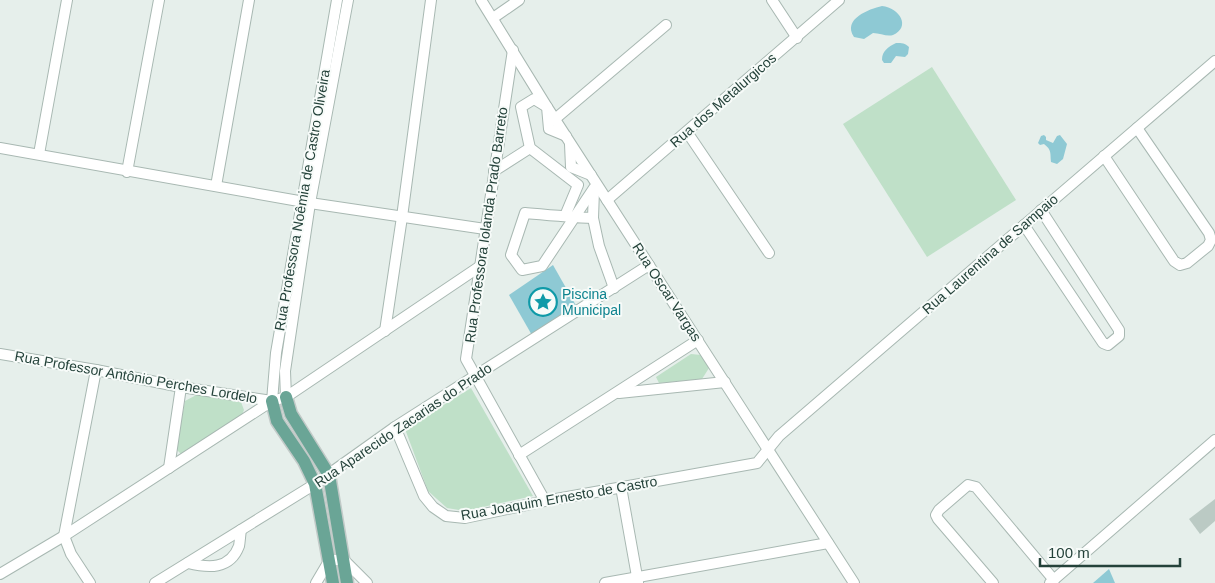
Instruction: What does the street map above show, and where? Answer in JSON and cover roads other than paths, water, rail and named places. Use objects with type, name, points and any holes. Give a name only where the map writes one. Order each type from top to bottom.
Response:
[{"type":"main road","points":[[286,397],[291,414],[329,475],[348,583]]},
{"type":"main road","points":[[272,402],[277,421],[304,461],[315,484],[333,583]]},
{"type":"street","points":[[39,154],[66,0]]},
{"type":"street","points":[[127,172],[158,0]]},
{"type":"street","points":[[216,186],[249,0]]},
{"type":"street","name":"Rua Professora Noêmia de Castro Oliveira","points":[[286,397],[285,371],[306,202],[337,0]]},
{"type":"street","name":"Rua Professora Noêmia de Castro Oliveira","points":[[272,402],[276,353],[348,0]]},
{"type":"street","points":[[385,331],[431,0]]},
{"type":"street","name":"Rua Oscar Vargas","points":[[482,0],[593,181],[854,583]]},
{"type":"street","points":[[494,18],[520,0]]},
{"type":"street","points":[[772,0],[796,38]]},
{"type":"street","name":"Rua dos Metalurgicos","points":[[607,200],[839,0]]},
{"type":"street","points":[[555,119],[666,25]]},
{"type":"street","name":"Rua Professora Iolanda Prado Barreto","points":[[512,50],[466,359],[544,501]]},
{"type":"street","name":"Rua Laurentina de Sampaio","points":[[768,449],[779,436],[1215,61]]},
{"type":"street","points":[[568,139],[549,129],[547,107],[534,99],[521,107],[530,148],[578,185],[570,217]]},
{"type":"street","points":[[1104,156],[1174,261],[1180,264],[1187,263],[1208,246],[1211,240],[1209,233],[1137,128]]},
{"type":"street","points":[[687,132],[769,253]]},
{"type":"street","points":[[0,148],[127,172],[306,202],[485,229]]},
{"type":"street","points":[[494,171],[530,148]]},
{"type":"street","points":[[593,181],[570,217],[542,266],[522,270],[511,255],[525,213],[570,217],[593,218]]},
{"type":"street","points":[[593,181],[593,218],[599,246],[614,288]]},
{"type":"street","points":[[1024,225],[1103,343],[1108,345],[1119,336],[1119,330],[1041,210]]},
{"type":"street","name":"Rua Aparecido Zacarias do Prado","points":[[155,583],[329,475],[395,428],[649,265]]},
{"type":"street","points":[[0,574],[64,536],[272,402],[286,397],[479,267]]},
{"type":"street","points":[[519,455],[698,340]]},
{"type":"street","name":"Rua Professor Antônio Perches Lordelo","points":[[0,356],[96,370],[181,387],[272,402]]},
{"type":"street","points":[[90,583],[71,554],[64,536],[96,370]]},
{"type":"street","points":[[616,393],[725,382]]},
{"type":"street","points":[[169,468],[181,387]]},
{"type":"street","name":"Rua Joaquim Ernesto de Castro","points":[[395,428],[424,496],[433,507],[446,516],[465,518],[544,501],[758,463],[768,449]]},
{"type":"street","points":[[992,583],[938,519],[936,514],[968,486],[976,487],[1052,581],[1215,440]]},
{"type":"street","points":[[621,487],[637,580]]},
{"type":"street","points":[[188,563],[205,568],[218,566],[228,561],[238,546],[241,530]]},
{"type":"street","points":[[605,583],[637,580],[828,542]]},
{"type":"street","points":[[316,583],[329,561],[343,559],[367,583]]},
{"type":"water","points":[[882,6],[894,10],[901,18],[902,23],[898,32],[893,35],[873,33],[864,39],[854,37],[851,25],[854,20],[864,12]]},
{"type":"water","points":[[896,43],[909,47],[908,54],[905,57],[896,56],[891,63],[884,63],[882,57],[884,52]]},
{"type":"water","points":[[1044,135],[1046,140],[1053,143],[1057,136],[1060,135],[1067,144],[1063,159],[1057,164],[1051,162],[1048,148],[1044,144],[1040,145],[1038,143],[1041,136]]},
{"type":"water","name":"Piscina Municipal","points":[[553,265],[578,309],[533,337],[509,295]]},
{"type":"water","points":[[1109,569],[1115,583],[1093,583]]},
{"type":"place","name":"Piscina Municipal","points":[[543,302]]}]
